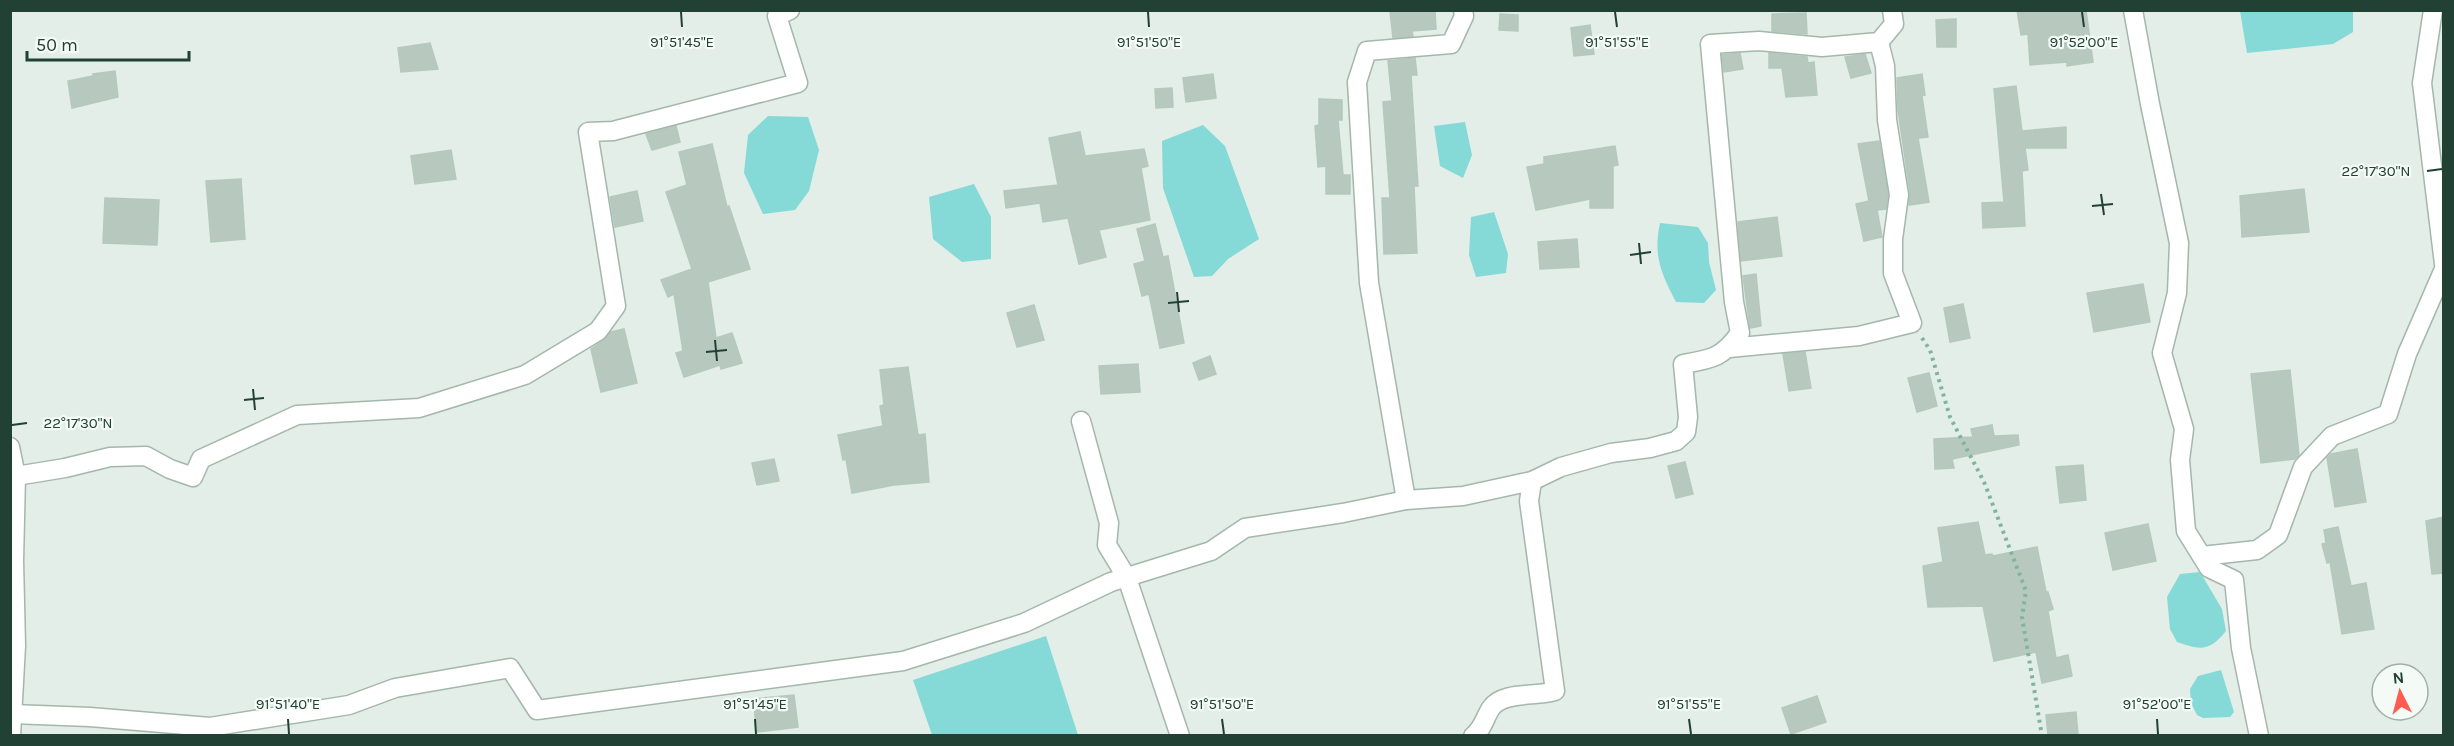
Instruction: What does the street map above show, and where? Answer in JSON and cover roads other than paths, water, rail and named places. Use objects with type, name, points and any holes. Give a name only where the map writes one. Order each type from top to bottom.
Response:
[{"type":"street","points":[[16,476],[65,468],[110,457],[147,456],[170,469],[193,477],[201,459],[297,415],[419,408],[525,375],[598,331],[616,306],[588,132],[613,131],[798,83],[777,16],[790,10]]},
{"type":"street","points":[[1406,500],[1369,283],[1357,82],[1366,51],[1451,45],[1464,16],[1463,10]]},
{"type":"street","points":[[12,714],[90,717],[210,727],[349,705],[395,688],[510,668],[537,710],[903,661],[1024,623],[1111,582],[1212,551],[1245,528],[1343,513],[1406,500],[1463,496],[1532,481],[1561,467],[1611,453],[1650,448],[1676,441],[1686,432],[1688,417],[1683,364],[1715,358],[1729,348],[1740,333],[1734,303],[1710,44],[1759,41],[1822,47],[1879,42],[1894,24],[1892,10]]},
{"type":"street","points":[[2133,10],[2179,243],[2177,294],[2162,353],[2184,429],[2180,460],[2186,531],[2210,568],[2234,580],[2241,648],[2259,735]]},
{"type":"street","points":[[2433,10],[2422,83],[2444,264]]},
{"type":"street","points":[[1729,348],[1859,336],[1912,323],[1893,273],[1893,239],[1899,195],[1887,120],[1885,66],[1879,42]]},
{"type":"street","points":[[2202,556],[2257,550],[2278,534],[2304,467],[2332,436],[2388,414],[2407,354],[2444,269]]},
{"type":"street","points":[[1081,421],[1109,523],[1107,545],[1126,578],[1180,735]]},
{"type":"street","points":[[10,447],[16,476],[14,561],[16,646],[11,735]]},
{"type":"street","points":[[1473,735],[1479,732],[1492,707],[1502,699],[1555,692],[1529,501],[1532,481]]},
{"type":"water","points":[[2240,11],[2353,11],[2353,32],[2333,44],[2247,53]]},
{"type":"water","points":[[768,116],[808,117],[819,150],[809,191],[795,210],[763,214],[744,173],[748,135]]},
{"type":"water","points":[[1465,122],[1472,155],[1463,178],[1440,166],[1434,126]]},
{"type":"water","points":[[1203,125],[1225,146],[1259,239],[1228,259],[1212,276],[1194,277],[1163,188],[1162,141]]},
{"type":"water","points":[[974,184],[991,217],[991,259],[962,262],[933,239],[929,197]]},
{"type":"water","points":[[1494,212],[1508,254],[1506,273],[1476,277],[1469,255],[1471,217]]},
{"type":"water","points":[[1660,223],[1698,227],[1708,243],[1709,262],[1716,290],[1704,303],[1676,302],[1666,282],[1658,255]]},
{"type":"water","points":[[2200,572],[2222,609],[2226,631],[2214,643],[2198,648],[2177,642],[2170,629],[2167,597],[2180,574]]},
{"type":"water","points":[[1046,636],[1078,735],[932,735],[913,680]]},
{"type":"water","points":[[2221,670],[2234,712],[2230,717],[2203,718],[2197,715],[2191,703],[2190,689],[2198,676]]}]
